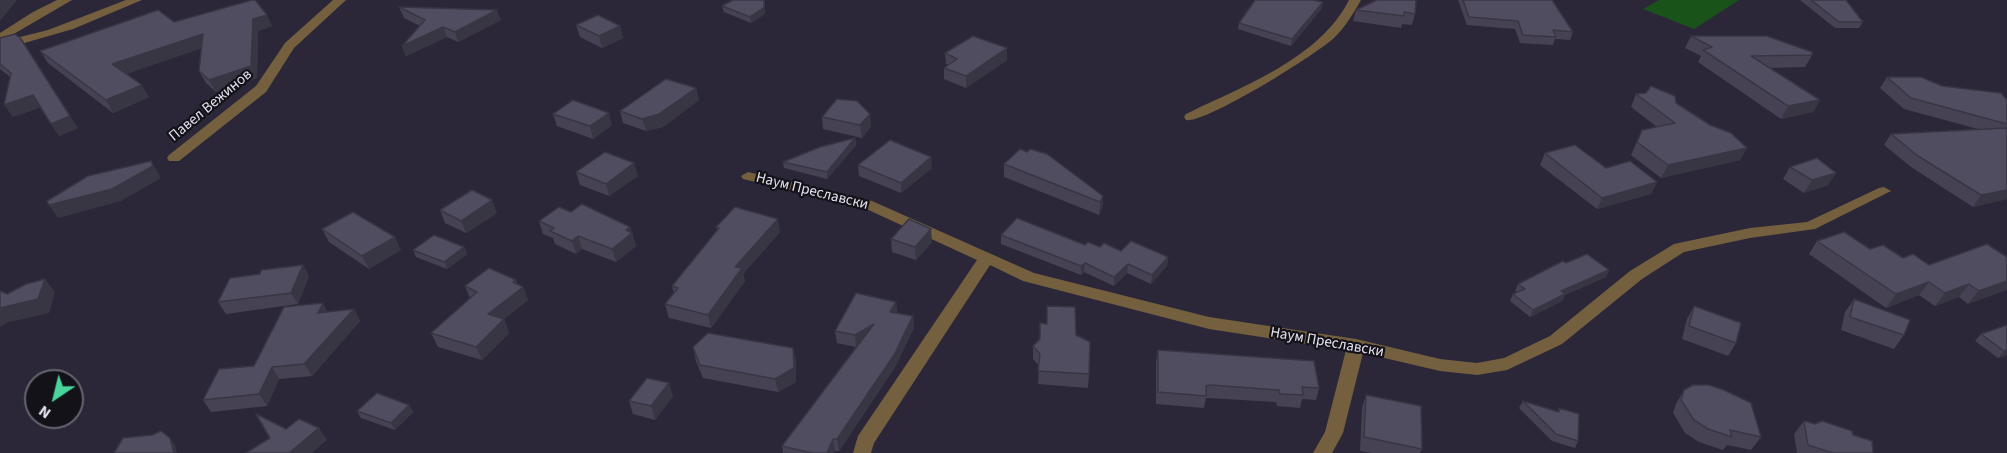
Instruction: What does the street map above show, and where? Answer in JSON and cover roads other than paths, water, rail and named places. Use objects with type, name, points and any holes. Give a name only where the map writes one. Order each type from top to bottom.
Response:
[{"type":"street","points":[[37,14],[44,0]]},
{"type":"street","points":[[0,38],[37,14],[66,0]]},
{"type":"street","points":[[0,46],[31,40],[62,30],[136,0]]},
{"type":"street","name":"Павел Вежинов","points":[[174,158],[261,89],[289,46],[340,0]]},
{"type":"street","points":[[1191,117],[1288,65],[1325,42],[1350,17],[1355,0]]},
{"type":"street","name":"Наум Преславски","points":[[748,176],[867,204],[986,260],[1029,277],[1209,323],[1356,345],[1440,365],[1477,369],[1506,364],[1556,340],[1636,275],[1679,248],[1750,233],[1810,226],[1884,191]]},
{"type":"street","points":[[862,453],[865,441],[986,260]]},
{"type":"street","points":[[1322,453],[1334,433],[1356,345]]}]
